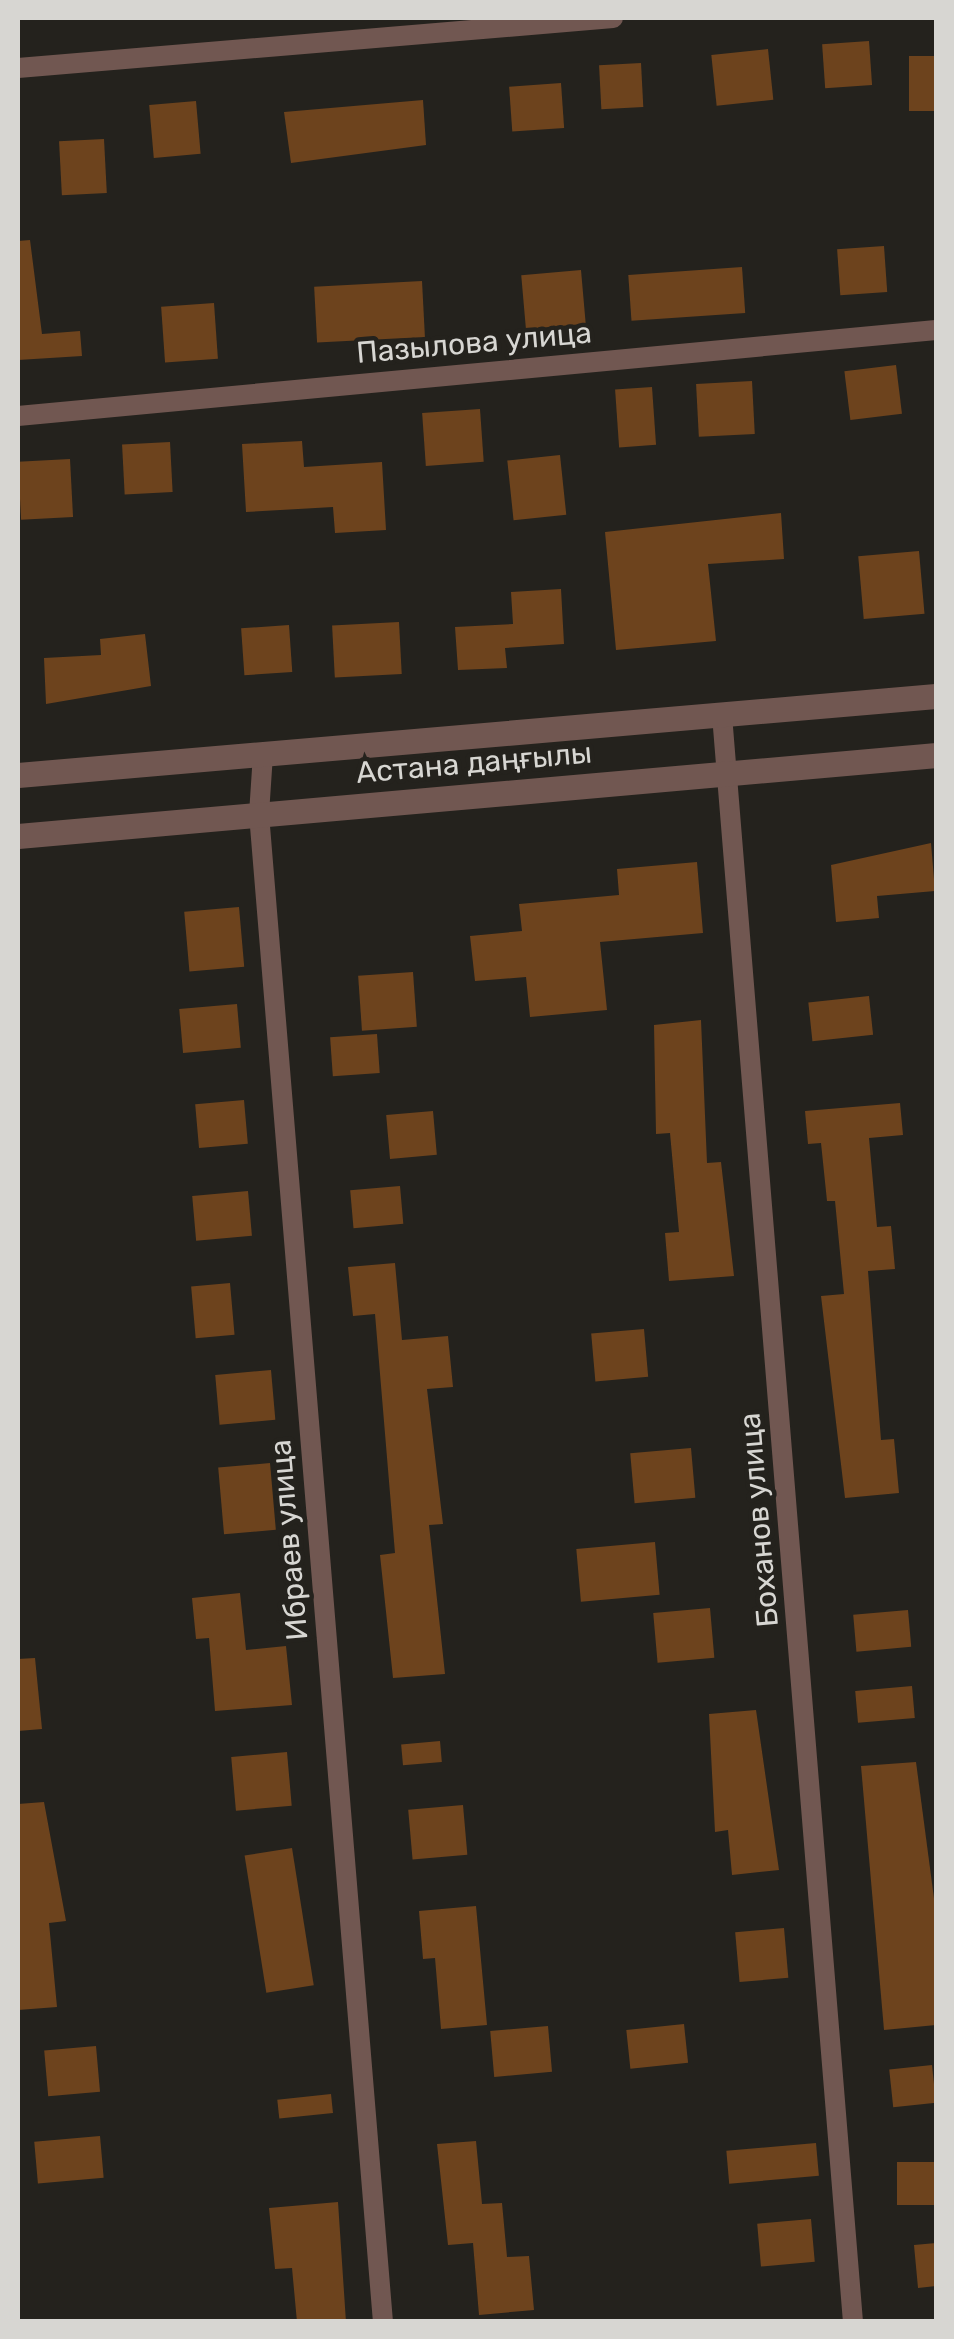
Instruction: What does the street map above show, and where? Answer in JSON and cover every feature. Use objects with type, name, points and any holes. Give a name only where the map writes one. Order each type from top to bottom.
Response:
[{"type":"street","points":[[18,68],[613,18]]},
{"type":"street","name":"Пазылова улица","points":[[18,416],[936,330]]},
{"type":"street","name":"Астана даңғылы","points":[[18,775],[936,696]]},
{"type":"street","name":"Боханов улица","points":[[722,715],[853,2322]]},
{"type":"street","name":"Ибраев улица","points":[[262,754],[260,814],[382,2322]]},
{"type":"street","name":"Астана даңғылы","points":[[18,836],[936,755]]},
{"type":"building","points":[[869,41],[872,85],[825,88],[822,44]]},
{"type":"building","points":[[768,49],[773,100],[717,106],[711,55]]},
{"type":"building","points":[[909,56],[936,56],[936,111],[909,111]]},
{"type":"building","points":[[641,63],[643,107],[601,109],[599,65]]},
{"type":"building","points":[[561,83],[564,128],[512,132],[509,87]]},
{"type":"building","points":[[423,100],[426,145],[291,163],[284,112]]},
{"type":"building","points":[[196,101],[201,154],[154,158],[149,105]]},
{"type":"building","points":[[104,139],[107,193],[62,195],[59,141]]},
{"type":"building","points":[[30,240],[42,334],[80,331],[82,356],[18,360],[18,241]]},
{"type":"building","points":[[884,246],[887,292],[840,295],[837,249]]},
{"type":"building","points":[[742,267],[745,313],[631,321],[628,275]]},
{"type":"building","points":[[581,270],[586,324],[526,329],[521,275]]},
{"type":"building","points":[[422,281],[425,337],[317,343],[314,287]]},
{"type":"building","points":[[214,303],[218,359],[165,363],[161,307]]},
{"type":"building","points":[[896,365],[902,414],[850,420],[844,371]]},
{"type":"building","points":[[752,381],[755,434],[699,437],[696,384]]},
{"type":"building","points":[[652,387],[656,445],[619,447],[615,390]]},
{"type":"building","points":[[480,409],[484,462],[426,466],[422,413]]},
{"type":"building","points":[[302,441],[304,467],[382,462],[386,530],[335,533],[333,507],[246,512],[242,444]]},
{"type":"building","points":[[170,442],[173,492],[125,494],[122,445]]},
{"type":"building","points":[[560,455],[566,515],[514,520],[507,461]]},
{"type":"building","points":[[70,459],[73,517],[21,520],[18,462]]},
{"type":"building","points":[[781,513],[784,559],[708,564],[716,641],[616,650],[605,532]]},
{"type":"building","points":[[919,551],[924,614],[864,619],[858,556]]},
{"type":"building","points":[[561,589],[564,644],[505,648],[507,668],[458,670],[455,627],[513,624],[511,592]]},
{"type":"building","points":[[399,622],[402,674],[335,677],[332,626]]},
{"type":"building","points":[[289,625],[292,672],[244,675],[241,628]]},
{"type":"building","points":[[145,634],[151,686],[46,704],[44,658],[101,655],[100,639]]},
{"type":"building","points":[[931,843],[935,891],[877,896],[879,918],[836,922],[831,865]]},
{"type":"building","points":[[697,862],[703,933],[600,942],[607,1010],[530,1017],[526,977],[475,981],[470,936],[522,931],[519,904],[619,895],[617,869]]},
{"type":"building","points":[[239,907],[244,967],[189,972],[184,912]]},
{"type":"building","points":[[413,972],[417,1027],[362,1031],[358,976]]},
{"type":"building","points":[[869,996],[873,1035],[812,1041],[808,1002]]},
{"type":"building","points":[[237,1004],[241,1048],[183,1053],[179,1009]]},
{"type":"building","points":[[701,1020],[707,1163],[721,1162],[734,1276],[669,1281],[665,1233],[679,1232],[670,1133],[656,1134],[654,1025]]},
{"type":"building","points":[[377,1034],[380,1073],[333,1076],[330,1037]]},
{"type":"building","points":[[244,1100],[248,1144],[199,1148],[195,1104]]},
{"type":"building","points":[[900,1103],[903,1135],[869,1138],[877,1227],[891,1226],[895,1269],[868,1271],[881,1440],[894,1439],[899,1493],[845,1498],[821,1296],[844,1294],[835,1201],[827,1201],[821,1143],[808,1144],[805,1111]]},
{"type":"building","points":[[433,1111],[437,1155],[390,1159],[386,1115]]},
{"type":"building","points":[[400,1186],[403,1224],[354,1228],[350,1190]]},
{"type":"building","points":[[248,1191],[252,1236],[196,1241],[192,1196]]},
{"type":"building","points":[[395,1263],[402,1340],[448,1336],[453,1387],[427,1389],[443,1524],[429,1525],[445,1674],[393,1678],[380,1555],[395,1553],[375,1314],[353,1316],[348,1267]]},
{"type":"building","points":[[230,1283],[235,1335],[196,1338],[191,1286]]},
{"type":"building","points":[[644,1329],[648,1377],[595,1381],[591,1334]]},
{"type":"building","points":[[271,1370],[275,1420],[220,1425],[215,1375]]},
{"type":"building","points":[[691,1448],[695,1498],[635,1503],[630,1453]]},
{"type":"building","points":[[270,1463],[276,1530],[224,1534],[218,1468]]},
{"type":"building","points":[[655,1542],[660,1595],[581,1602],[576,1549]]},
{"type":"building","points":[[240,1593],[246,1650],[286,1646],[292,1705],[215,1711],[209,1638],[196,1639],[192,1598]]},
{"type":"building","points":[[710,1608],[714,1658],[658,1663],[653,1613]]},
{"type":"building","points":[[908,1610],[911,1647],[856,1652],[853,1615]]},
{"type":"building","points":[[35,1658],[42,1729],[18,1731],[18,1659]]},
{"type":"building","points":[[912,1686],[915,1718],[858,1723],[855,1691]]},
{"type":"building","points":[[756,1710],[779,1870],[732,1875],[728,1830],[715,1832],[709,1714]]},
{"type":"building","points":[[440,1741],[442,1762],[403,1765],[401,1744]]},
{"type":"building","points":[[287,1752],[292,1806],[236,1811],[231,1757]]},
{"type":"building","points":[[916,1762],[935,1906],[936,2025],[884,2030],[861,1766]]},
{"type":"building","points":[[44,1802],[66,1921],[49,1923],[57,2007],[18,2010],[18,1804]]},
{"type":"building","points":[[463,1805],[467,1855],[413,1860],[408,1810]]},
{"type":"building","points":[[292,1848],[314,1985],[266,1993],[245,1856]]},
{"type":"building","points":[[476,1906],[487,2025],[441,2029],[435,1958],[423,1959],[419,1911]]},
{"type":"building","points":[[784,1928],[788,1978],[740,1982],[735,1932]]},
{"type":"building","points":[[684,2024],[688,2063],[630,2069],[626,2030]]},
{"type":"building","points":[[548,2026],[552,2072],[494,2077],[490,2031]]},
{"type":"building","points":[[96,2046],[100,2092],[48,2096],[44,2051]]},
{"type":"building","points":[[932,2065],[936,2103],[893,2107],[889,2069]]},
{"type":"building","points":[[331,2094],[333,2113],[279,2119],[277,2100]]},
{"type":"building","points":[[100,2136],[104,2178],[38,2184],[34,2142]]},
{"type":"building","points":[[476,2141],[482,2204],[502,2203],[507,2257],[529,2256],[534,2310],[479,2315],[473,2243],[448,2245],[437,2144]]},
{"type":"building","points":[[816,2143],[819,2176],[729,2184],[726,2151]]},
{"type":"building","points":[[897,2162],[936,2162],[936,2205],[897,2205]]},
{"type":"building","points":[[338,2202],[346,2322],[297,2322],[292,2268],[275,2269],[269,2208]]},
{"type":"building","points":[[811,2219],[815,2262],[761,2267],[757,2224]]},
{"type":"building","points":[[936,2243],[936,2286],[918,2288],[914,2245]]}]
